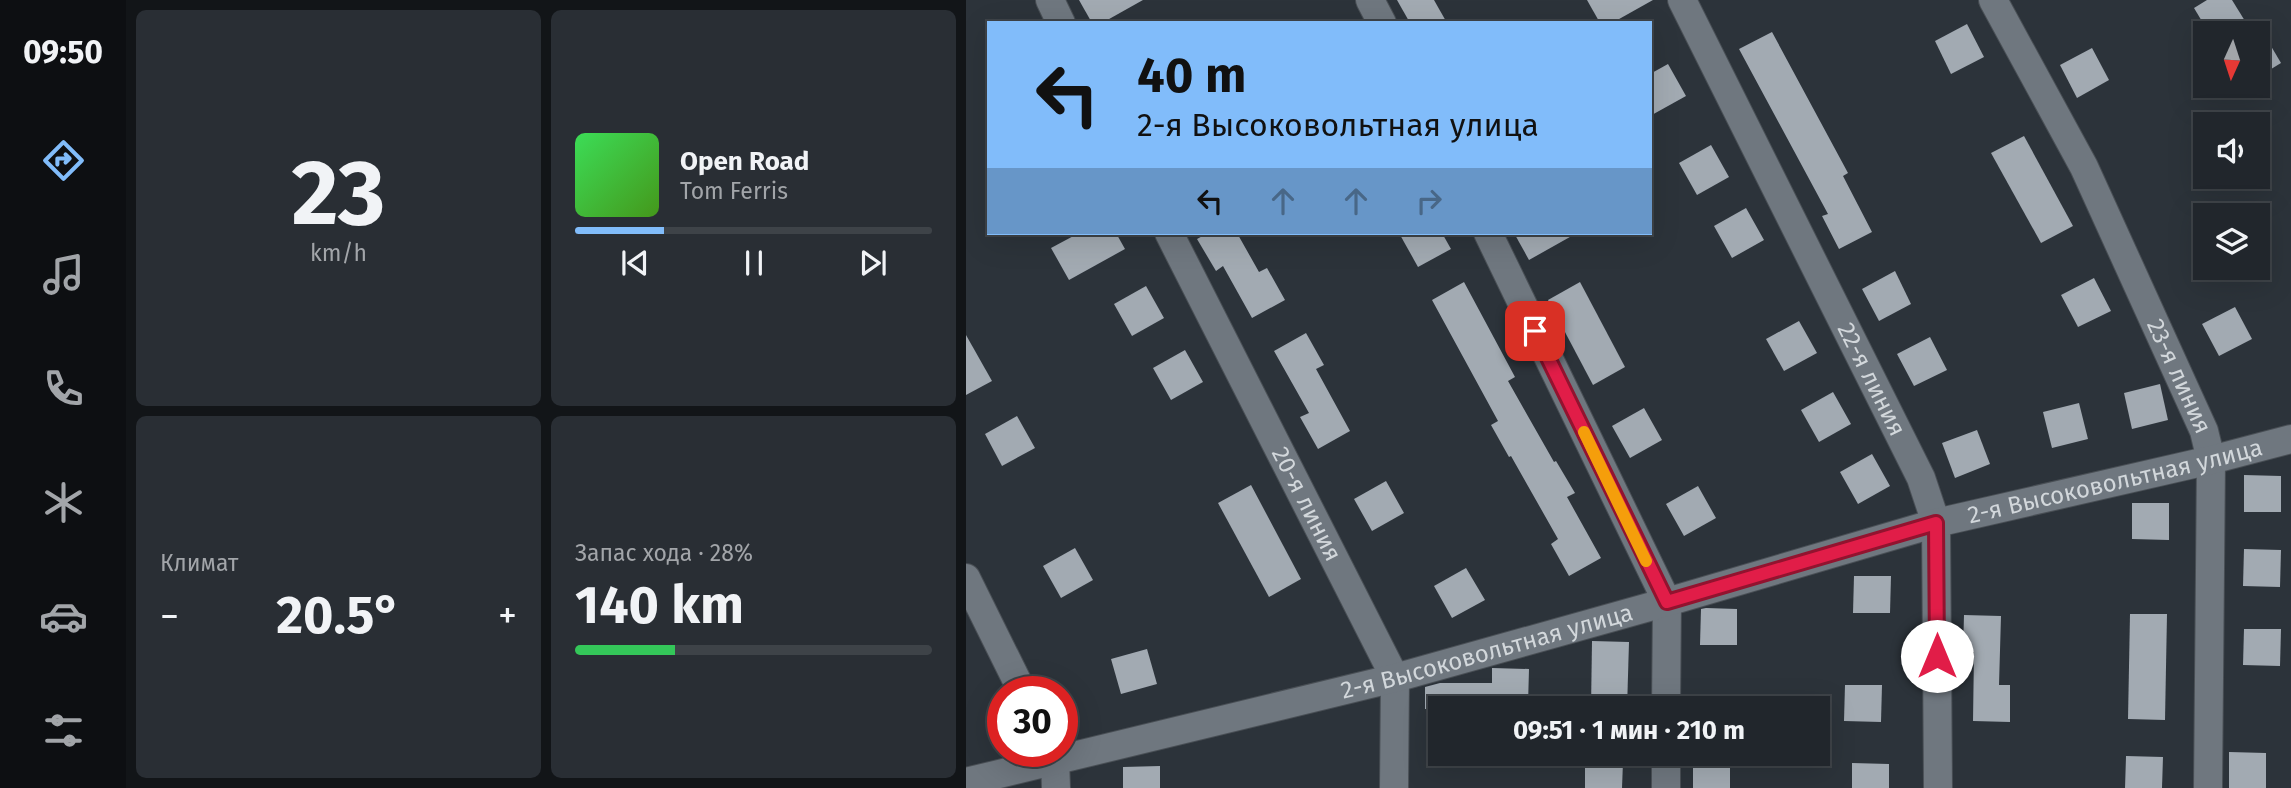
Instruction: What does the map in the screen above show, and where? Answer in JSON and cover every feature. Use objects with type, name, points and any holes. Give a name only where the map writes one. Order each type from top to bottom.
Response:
[{"type":"street","points":[[1050,0],[1061,21]]},
{"type":"street","points":[[1370,0],[1381,21]]},
{"type":"street","name":"22-я линия","points":[[1682,0],[1921,478],[1936,523],[1938,788]]},
{"type":"street","name":"23-я линия","points":[[1993,0],[2084,167],[2204,431],[2211,460],[2208,788]]},
{"type":"street","name":"20-я линия","points":[[1170,235],[1395,678],[1394,788]]},
{"type":"street","points":[[1489,235],[1667,602],[1667,696]]},
{"type":"street","name":"2-я Высоковольтная улица","points":[[1078,749],[1395,678],[1936,523],[2291,439]]},
{"type":"street","points":[[966,578],[1015,676]]},
{"type":"street","points":[[1666,766],[1666,788]]},
{"type":"street","name":"2-я Высоковольтная улица","points":[[966,782],[1014,767]]},
{"type":"street","points":[[1054,767],[1056,788]]},
{"type":"building","points":[[1079,0],[1143,0],[1106,21],[1091,21]]},
{"type":"building","points":[[1397,0],[1434,0],[1446,21],[1409,21]]},
{"type":"building","points":[[1587,0],[1653,0],[1616,21],[1599,21]]},
{"type":"building","points":[[2207,0],[2232,0],[2245,21],[2202,21],[2194,8]]},
{"type":"building","points":[[1967,24],[1984,57],[1951,74],[1935,41]]},
{"type":"building","points":[[1772,32],[1848,173],[1843,176],[1872,232],[1839,249],[1822,216],[1828,214],[1739,49]]},
{"type":"building","points":[[2270,44],[2281,63],[2270,70]]},
{"type":"building","points":[[2092,48],[2109,80],[2077,98],[2060,65]]},
{"type":"building","points":[[1668,64],[1686,96],[1652,115],[1652,73]]},
{"type":"building","points":[[2024,136],[2073,226],[2041,243],[1991,153]]},
{"type":"building","points":[[1711,145],[1729,177],[1697,195],[1679,163]]},
{"type":"building","points":[[1746,208],[1764,240],[1732,258],[1714,226]]},
{"type":"building","points":[[1075,235],[1117,235],[1125,249],[1069,280],[1051,248]]},
{"type":"building","points":[[1204,235],[1238,235],[1259,272],[1267,268],[1285,300],[1252,318],[1223,266],[1216,271],[1197,239]]},
{"type":"building","points":[[1400,235],[1443,235],[1451,249],[1418,267]]},
{"type":"building","points":[[1515,235],[1573,235],[1529,260]]},
{"type":"building","points":[[1895,271],[1911,304],[1879,321],[1862,289]]},
{"type":"building","points":[[2094,278],[2111,311],[2078,327],[2061,295]]},
{"type":"building","points":[[1464,282],[1515,377],[1508,381],[1554,462],[1556,461],[1575,493],[1567,497],[1601,558],[1569,576],[1551,544],[1558,539],[1491,425],[1498,421],[1432,300]]},
{"type":"building","points":[[1580,282],[1625,367],[1593,385],[1548,300]]},
{"type":"building","points":[[1146,286],[1164,318],[1132,336],[1114,304]]},
{"type":"building","points":[[2235,307],[2252,339],[2219,356],[2202,324]]},
{"type":"building","points":[[1799,321],[1817,353],[1784,371],[1766,339]]},
{"type":"building","points":[[1306,333],[1324,365],[1316,369],[1350,431],[1318,449],[1300,417],[1309,413],[1274,351]]},
{"type":"building","points":[[966,335],[992,381],[966,395]]},
{"type":"building","points":[[1930,337],[1947,370],[1914,386],[1897,354]]},
{"type":"building","points":[[1185,350],[1203,382],[1171,400],[1153,368]]},
{"type":"building","points":[[2160,384],[2168,420],[2132,429],[2124,393]]},
{"type":"building","points":[[1833,392],[1851,424],[1819,442],[1801,410]]},
{"type":"building","points":[[2079,403],[2088,439],[2052,448],[2043,412]]},
{"type":"building","points":[[1644,408],[1662,440],[1630,458],[1612,426]]},
{"type":"building","points":[[1017,416],[1035,448],[1002,466],[985,434]]},
{"type":"building","points":[[1977,430],[1990,464],[1955,478],[1942,443]]},
{"type":"building","points":[[1872,454],[1890,486],[1858,504],[1840,472]]},
{"type":"building","points":[[2244,475],[2281,476],[2281,512],[2244,512]]},
{"type":"building","points":[[1386,481],[1404,513],[1372,531],[1354,499]]},
{"type":"building","points":[[1251,485],[1301,579],[1269,597],[1218,503]]},
{"type":"building","points":[[1698,486],[1716,518],[1684,536],[1666,504]]},
{"type":"building","points":[[2132,503],[2169,503],[2169,540],[2132,539]]},
{"type":"building","points":[[1075,548],[1093,580],[1061,598],[1043,566]]},
{"type":"building","points":[[2244,549],[2281,550],[2280,587],[2243,586]]},
{"type":"building","points":[[1466,568],[1485,600],[1452,618],[1434,586]]},
{"type":"building","points":[[1854,576],[1891,576],[1890,613],[1853,613]]},
{"type":"building","points":[[1701,609],[1737,609],[1737,645],[1700,645]]},
{"type":"building","points":[[2130,614],[2167,614],[2165,720],[2128,719]]},
{"type":"building","points":[[1964,615],[2001,616],[1999,685],[2010,685],[2010,722],[1973,721],[1974,652],[1963,652]]},
{"type":"building","points":[[2244,629],[2281,629],[2280,666],[2243,665]]},
{"type":"building","points":[[1592,641],[1629,642],[1627,696],[1591,696]]},
{"type":"building","points":[[1147,649],[1157,684],[1121,694],[1111,659]]},
{"type":"building","points":[[1492,668],[1529,669],[1528,696],[1428,696],[1428,709],[1425,709],[1425,687],[1440,683],[1492,683]]},
{"type":"building","points":[[1845,685],[1882,685],[1881,722],[1844,721]]},
{"type":"building","points":[[2229,752],[2266,753],[2266,788],[2229,788]]},
{"type":"building","points":[[2126,756],[2163,757],[2162,788],[2125,788]]},
{"type":"building","points":[[1852,763],[1889,764],[1889,788],[1852,788]]},
{"type":"building","points":[[1160,766],[1160,788],[1123,788],[1123,767]]},
{"type":"building","points":[[1585,766],[1623,766],[1622,788],[1585,788]]},
{"type":"building","points":[[1693,767],[1730,768],[1730,788],[1693,788]]},
{"type":"slow traffic","points":[[1584,432],[1646,561]]},
{"type":"route","points":[[1535,331],[1667,602],[1936,523],[1937,656]]}]
